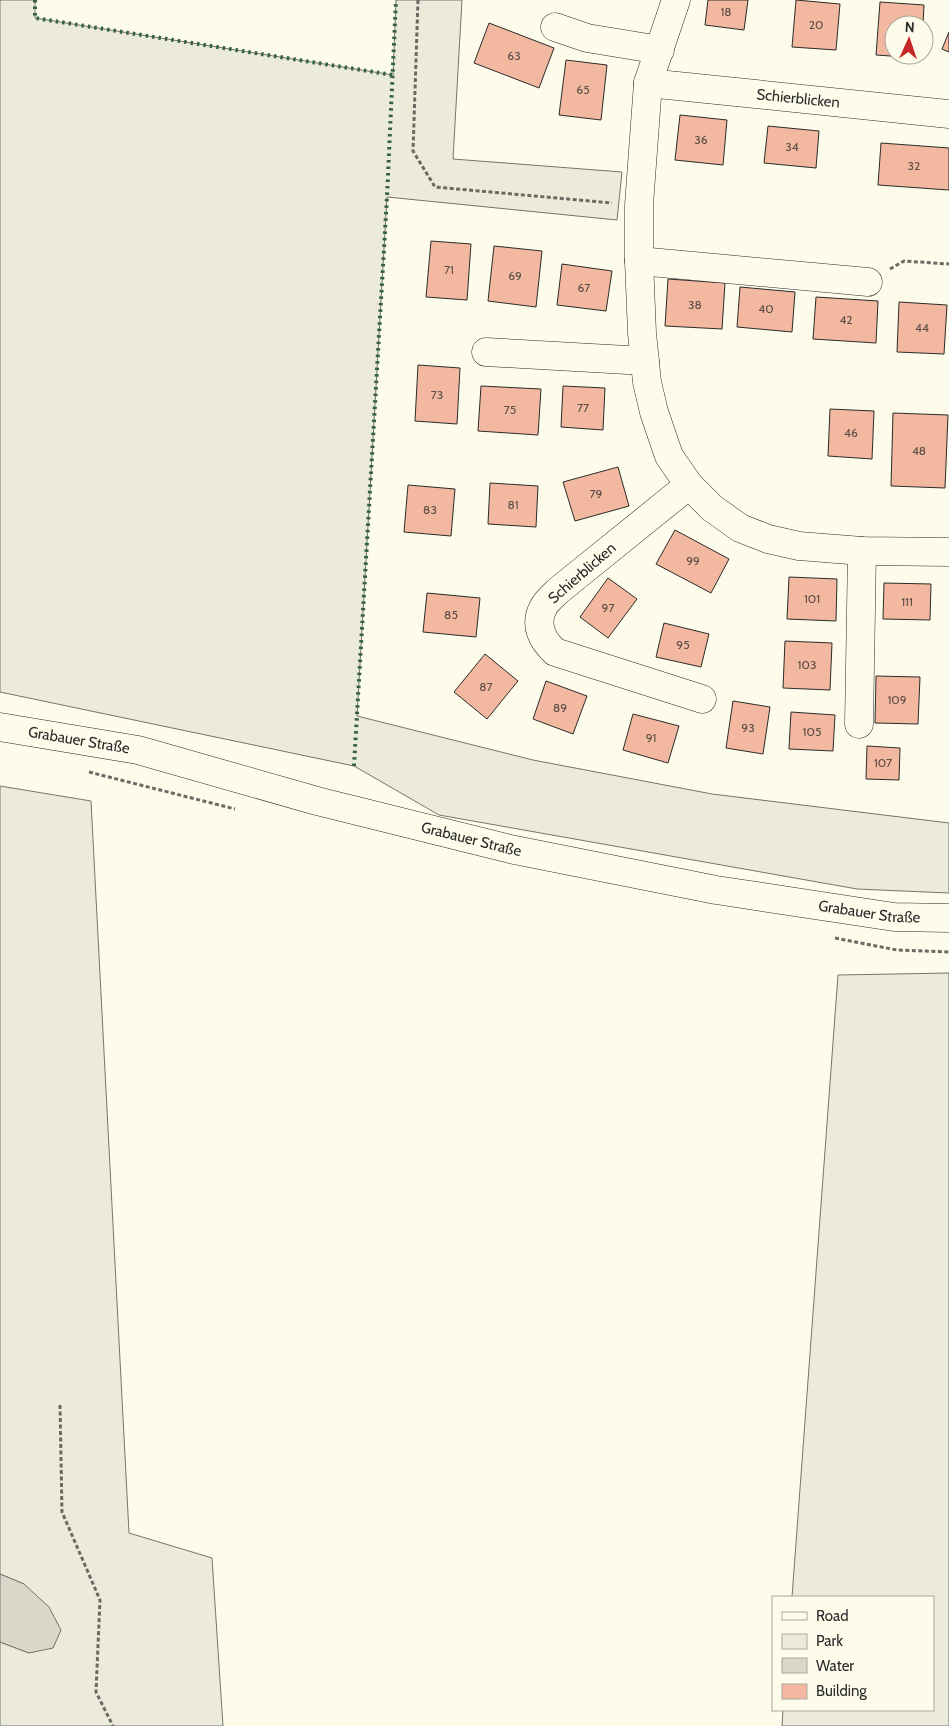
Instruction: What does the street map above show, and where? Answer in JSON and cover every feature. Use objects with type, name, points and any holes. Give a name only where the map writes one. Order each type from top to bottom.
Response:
[{"type":"street","points":[[676,0],[648,84],[639,205],[639,261],[647,382],[654,412],[669,456],[689,485],[712,508],[740,528],[768,539],[799,546],[862,551],[949,552]]},
{"type":"street","points":[[555,27],[587,38],[660,50]]},
{"type":"street","name":"Schierblicken","points":[[648,84],[949,114]]},
{"type":"street","points":[[639,261],[868,282]]},
{"type":"street","points":[[486,352],[645,361]]},
{"type":"street","name":"Schierblicken","points":[[689,485],[559,590],[543,607],[539,619],[540,633],[545,643],[554,652],[702,699]]},
{"type":"street","points":[[859,724],[862,551]]},
{"type":"street","name":"Grabauer Straße","points":[[0,727],[138,750],[317,801],[510,850],[716,890],[894,917],[949,918]]},
{"type":"path","points":[[418,0],[413,151],[435,187],[639,205]]},
{"type":"path","points":[[868,282],[904,261],[949,264]]},
{"type":"path","points":[[60,1405],[62,1512],[100,1600],[96,1692],[113,1726]]},
{"type":"green space","points":[[0,0],[35,0],[35,18],[393,75],[396,0],[462,0],[453,159],[622,172],[617,220],[387,197],[357,716],[533,760],[712,794],[949,823],[949,893],[857,889],[439,815],[354,766],[0,692]]},
{"type":"green space","points":[[0,786],[91,801],[129,1533],[212,1558],[223,1726],[0,1726],[0,1642],[29,1653],[24,1584],[0,1574]]},
{"type":"green space","points":[[949,973],[949,1726],[782,1726],[783,1711],[934,1711],[934,1596],[792,1596],[838,975]]},
{"type":"water","points":[[0,1574],[24,1584],[49,1607],[61,1630],[53,1648],[29,1653],[0,1642]]},
{"type":"building","points":[[708,0],[748,0],[744,30],[705,25]]},
{"type":"building","points":[[796,0],[840,4],[836,50],[792,47]]},
{"type":"building","points":[[880,2],[924,5],[924,15],[884,15],[884,56],[876,55]]},
{"type":"building","points":[[489,23],[554,48],[539,88],[474,63]]},
{"type":"building","points":[[949,32],[949,52],[942,49]]},
{"type":"building","points":[[566,60],[607,65],[601,120],[559,115]]},
{"type":"building","points":[[680,115],[727,120],[723,165],[675,160]]},
{"type":"building","points":[[768,126],[819,131],[816,168],[764,163]]},
{"type":"building","points":[[881,143],[949,148],[949,190],[878,185]]},
{"type":"building","points":[[431,241],[471,244],[467,300],[426,297]]},
{"type":"building","points":[[494,246],[542,251],[536,307],[488,301]]},
{"type":"building","points":[[562,264],[612,271],[606,311],[557,305]]},
{"type":"building","points":[[668,279],[725,283],[722,329],[665,326]]},
{"type":"building","points":[[740,287],[795,292],[792,332],[737,327]]},
{"type":"building","points":[[816,297],[878,301],[876,343],[813,339]]},
{"type":"building","points":[[899,302],[947,305],[944,354],[897,352]]},
{"type":"building","points":[[418,365],[460,368],[457,424],[415,421]]},
{"type":"building","points":[[481,386],[541,389],[538,435],[478,431]]},
{"type":"building","points":[[563,386],[605,388],[603,430],[561,427]]},
{"type":"building","points":[[830,409],[874,411],[872,459],[828,456]]},
{"type":"building","points":[[893,413],[948,415],[945,488],[891,486]]},
{"type":"building","points":[[618,467],[629,506],[575,521],[563,482]]},
{"type":"building","points":[[490,483],[538,486],[536,527],[488,524]]},
{"type":"building","points":[[408,485],[455,489],[451,536],[404,532]]},
{"type":"building","points":[[675,530],[729,559],[711,593],[656,564]]},
{"type":"building","points":[[789,577],[837,579],[836,621],[787,619]]},
{"type":"building","points":[[608,578],[637,599],[608,638],[580,617]]},
{"type":"building","points":[[884,583],[931,584],[930,620],[883,619]]},
{"type":"building","points":[[427,593],[480,598],[476,637],[423,632]]},
{"type":"building","points":[[664,623],[709,634],[701,667],[656,657]]},
{"type":"building","points":[[785,641],[832,643],[830,690],[783,688]]},
{"type":"building","points":[[485,654],[518,681],[487,719],[454,692]]},
{"type":"building","points":[[876,676],[920,677],[918,724],[875,723]]},
{"type":"building","points":[[546,681],[587,696],[573,734],[533,719]]},
{"type":"building","points":[[733,701],[770,707],[763,754],[726,748]]},
{"type":"building","points":[[791,712],[835,715],[833,751],[789,749]]},
{"type":"building","points":[[633,714],[679,726],[668,763],[623,750]]},
{"type":"building","points":[[867,746],[900,748],[899,780],[866,779]]},
{"type":"hedge","points":[[35,0],[35,18],[393,75]]},
{"type":"hedge","points":[[354,766],[387,197],[396,0]]}]
